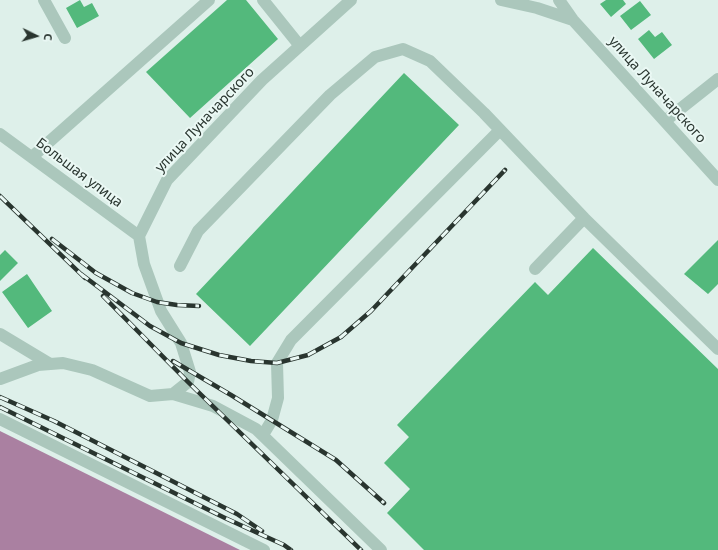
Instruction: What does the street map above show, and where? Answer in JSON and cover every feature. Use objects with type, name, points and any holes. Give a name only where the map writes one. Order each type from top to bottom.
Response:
[{"type":"street","points":[[44,0],[65,38]]},
{"type":"street","points":[[32,157],[209,0]]},
{"type":"street","points":[[263,0],[300,46]]},
{"type":"street","name":"улица Луначарского","points":[[139,236],[167,180],[262,80],[351,0]]},
{"type":"street","name":"улица Луначарского","points":[[501,0],[537,8],[573,20]]},
{"type":"street","name":"улица Луначарского","points":[[558,0],[573,20],[718,180]]},
{"type":"street","points":[[180,266],[198,231],[330,95],[374,57],[403,49],[430,61],[500,130],[584,218],[718,349]]},
{"type":"street","points":[[665,121],[718,79]]},
{"type":"street","points":[[263,435],[272,420],[278,398],[277,362],[291,340],[500,130]]},
{"type":"street","name":"Большая улица","points":[[0,134],[139,236]]},
{"type":"street","points":[[535,269],[584,218]]},
{"type":"street","points":[[139,236],[144,264],[161,311],[181,343],[190,372],[188,382],[173,394]]},
{"type":"street","points":[[0,334],[50,364]]},
{"type":"street","points":[[0,378],[38,365],[63,363],[92,370],[150,396],[173,394],[212,406],[256,428],[381,550]]},
{"type":"street","points":[[0,419],[264,550]]},
{"type":"shaded area","points":[[0,431],[240,550],[0,550]]},
{"type":"building","points":[[80,0],[84,7],[92,3],[99,16],[77,28],[66,8]]},
{"type":"building","points":[[227,0],[246,0],[278,39],[190,118],[146,72]]},
{"type":"building","points":[[606,0],[623,0],[626,4],[611,17],[600,4]]},
{"type":"building","points":[[640,1],[651,15],[631,30],[620,16]]},
{"type":"building","points":[[649,30],[655,37],[662,32],[672,45],[654,59],[638,39]]},
{"type":"building","points":[[404,73],[459,125],[250,346],[196,294]]},
{"type":"building","points":[[718,240],[718,284],[708,294],[684,274]]},
{"type":"building","points":[[593,248],[718,369],[718,550],[424,550],[387,513],[410,489],[384,463],[409,437],[397,425],[535,282],[548,295]]},
{"type":"building","points":[[5,250],[18,263],[0,281],[0,255]]},
{"type":"building","points":[[27,274],[52,311],[28,328],[2,292]]},
{"type":"railway","points":[[81,274],[150,326],[181,343],[219,355],[251,361],[277,363],[308,355],[341,337],[371,311],[505,170]]},
{"type":"railway","points":[[0,196],[85,278]]},
{"type":"railway","points":[[52,239],[96,273],[132,293],[157,302],[199,306]]},
{"type":"railway","points":[[103,296],[188,382],[361,550]]},
{"type":"railway","points":[[173,361],[336,460],[384,503]]},
{"type":"railway","points":[[0,397],[54,421],[237,514],[262,531]]},
{"type":"railway","points":[[0,407],[225,518],[284,545],[291,550]]}]
